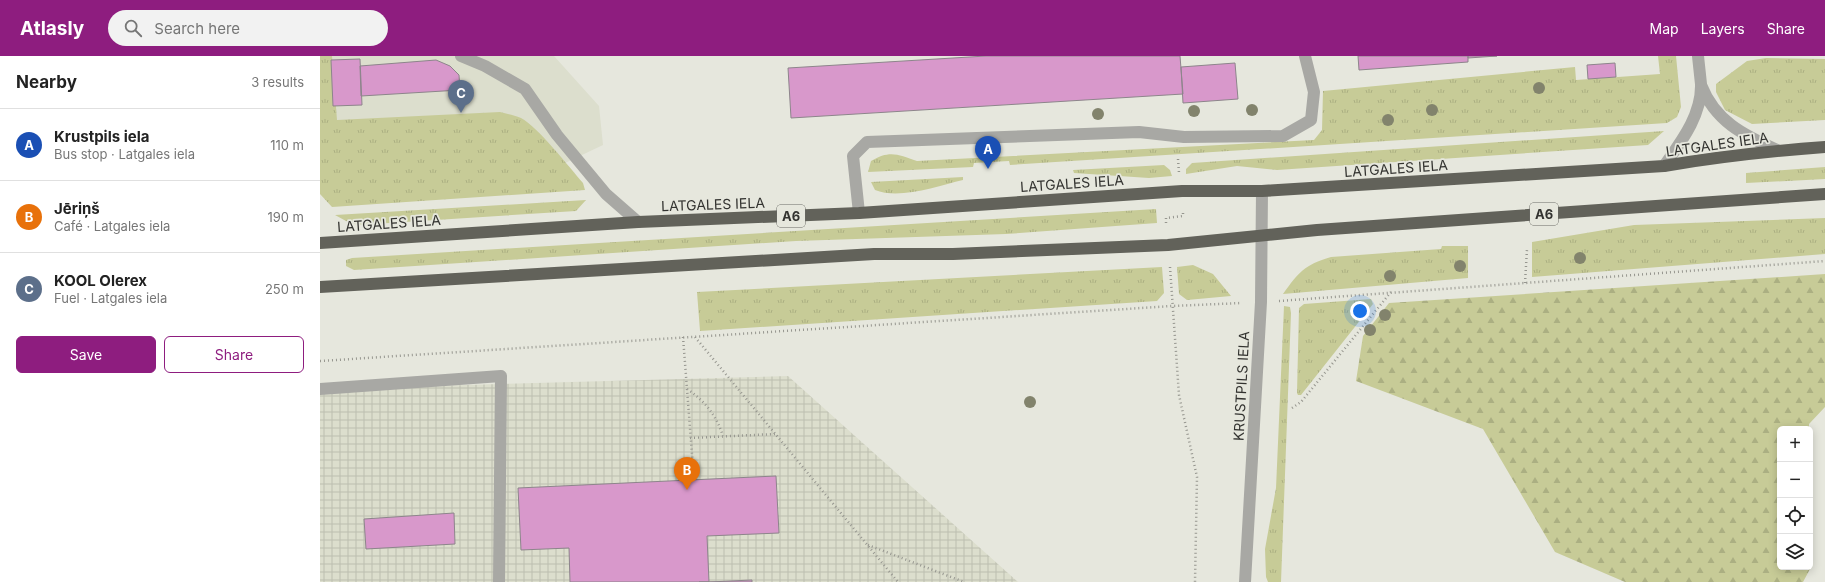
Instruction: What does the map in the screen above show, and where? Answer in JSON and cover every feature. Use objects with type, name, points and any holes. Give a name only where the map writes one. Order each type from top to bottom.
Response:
[{"type":"highway","name":"LATGALES IELA","points":[[320,243],[638,222],[859,213],[1182,191],[1262,191],[1664,166],[1776,150],[1825,147]]},
{"type":"highway","name":"A6","points":[[320,287],[874,254],[953,254],[1168,245],[1262,235],[1825,194]]},
{"type":"street","points":[[461,56],[485,66],[525,89],[556,135],[606,194],[638,222]]},
{"type":"street","points":[[859,213],[853,156],[867,142],[1139,132],[1184,137],[1283,136],[1311,120],[1314,92],[1305,56]]},
{"type":"street","points":[[1698,56],[1701,85],[1704,94],[1716,110],[1732,127],[1746,136],[1776,150]]},
{"type":"street","points":[[1664,166],[1683,140],[1697,112],[1701,85]]},
{"type":"street","name":"KRUSTPILS IELA","points":[[1245,582],[1261,302],[1262,191]]},
{"type":"street","points":[[320,389],[501,376],[499,582]]},
{"type":"path","points":[[1178,159],[1180,175]]},
{"type":"path","points":[[1166,223],[1166,218],[1184,216],[1183,208]]},
{"type":"path","points":[[1525,283],[1527,249]]},
{"type":"path","points":[[320,361],[1172,306],[1261,302],[1825,261]]},
{"type":"path","points":[[1170,267],[1179,395],[1197,478],[1195,582]]},
{"type":"path","points":[[1292,408],[1301,402],[1391,292]]},
{"type":"path","points":[[694,337],[898,582]]},
{"type":"path","points":[[683,338],[694,480]]},
{"type":"path","points":[[687,389],[710,409],[718,422],[723,436]]},
{"type":"path","points":[[690,438],[775,434]]},
{"type":"path","points":[[867,545],[964,582]]},
{"type":"shaded area","points":[[321,56],[554,56],[599,106],[603,145],[563,164],[322,131]]},
{"type":"shaded area","points":[[788,376],[1018,582],[320,582],[320,389]]},
{"type":"green space","points":[[320,56],[332,56],[337,120],[500,112],[513,115],[528,123],[544,138],[583,183],[585,190],[332,207],[320,194]]},
{"type":"green space","points":[[1658,56],[1676,56],[1681,107],[1677,117],[1667,123],[1010,165],[1009,161],[974,163],[973,167],[868,172],[871,161],[888,154],[904,156],[917,161],[1314,140],[1322,130],[1323,91],[1575,67],[1576,80],[1660,74]]},
{"type":"green space","points":[[1766,58],[1825,59],[1825,120],[1752,124],[1725,110],[1716,92],[1716,84],[1747,61]]},
{"type":"green space","points":[[1664,131],[1648,145],[1277,170],[1237,166],[1186,174],[1186,169],[1192,163]]},
{"type":"green space","points":[[1164,165],[1170,170],[1172,176],[1149,178],[1074,173],[1073,170]]},
{"type":"green space","points":[[1825,167],[1825,179],[1746,183],[1746,173]]},
{"type":"green space","points":[[963,177],[963,180],[919,191],[895,194],[875,190],[871,182]]},
{"type":"green space","points":[[586,200],[576,211],[358,225],[335,215]]},
{"type":"green space","points":[[1156,209],[1157,223],[1006,234],[796,241],[354,270],[346,266],[346,260],[352,258]]},
{"type":"green space","points":[[1825,218],[1825,254],[1532,277],[1532,242],[1634,225]]},
{"type":"green space","points":[[1442,246],[1468,246],[1468,278],[1283,294],[1293,280],[1308,266],[1331,257],[1441,249]]},
{"type":"green space","points":[[1193,265],[1213,274],[1231,296],[1187,300],[1179,294],[1177,267]]},
{"type":"green space","points":[[1162,267],[1164,293],[1157,301],[700,331],[697,292]]},
{"type":"green space","points":[[1825,274],[1825,407],[1809,424],[1809,426],[1777,426],[1777,570],[1809,570],[1803,582],[1625,582],[1555,552],[1483,429],[1356,381],[1363,336],[1389,303]]},
{"type":"green space","points":[[1371,299],[1373,304],[1301,395],[1298,395],[1299,308],[1304,304]]},
{"type":"green space","points":[[1284,306],[1290,307],[1291,313],[1281,582],[1268,582],[1266,577],[1265,549],[1276,488]]},
{"type":"building","points":[[986,56],[1180,56],[1183,94],[791,118],[788,68]]},
{"type":"building","points":[[1358,56],[1468,56],[1468,62],[1359,70]]},
{"type":"building","points":[[1468,56],[1497,56],[1468,58]]},
{"type":"building","points":[[360,59],[362,105],[333,106],[331,60]]},
{"type":"building","points":[[436,60],[450,66],[459,75],[460,90],[361,96],[360,66]]},
{"type":"building","points":[[1235,63],[1238,99],[1183,103],[1181,67]]},
{"type":"building","points":[[1615,63],[1616,77],[1588,79],[1587,65]]},
{"type":"building","points":[[776,476],[779,533],[707,536],[709,582],[570,582],[569,548],[521,550],[518,488]]},
{"type":"building","points":[[454,513],[455,544],[366,549],[364,519]]},
{"type":"building","points":[[752,580],[752,582],[709,582]]},
{"type":"place","name":"KOOL Olerex","points":[[461,113]]},
{"type":"place","name":"Krustpils iela","points":[[988,169]]},
{"type":"place","name":"Jēriņš","points":[[687,490]]}]
